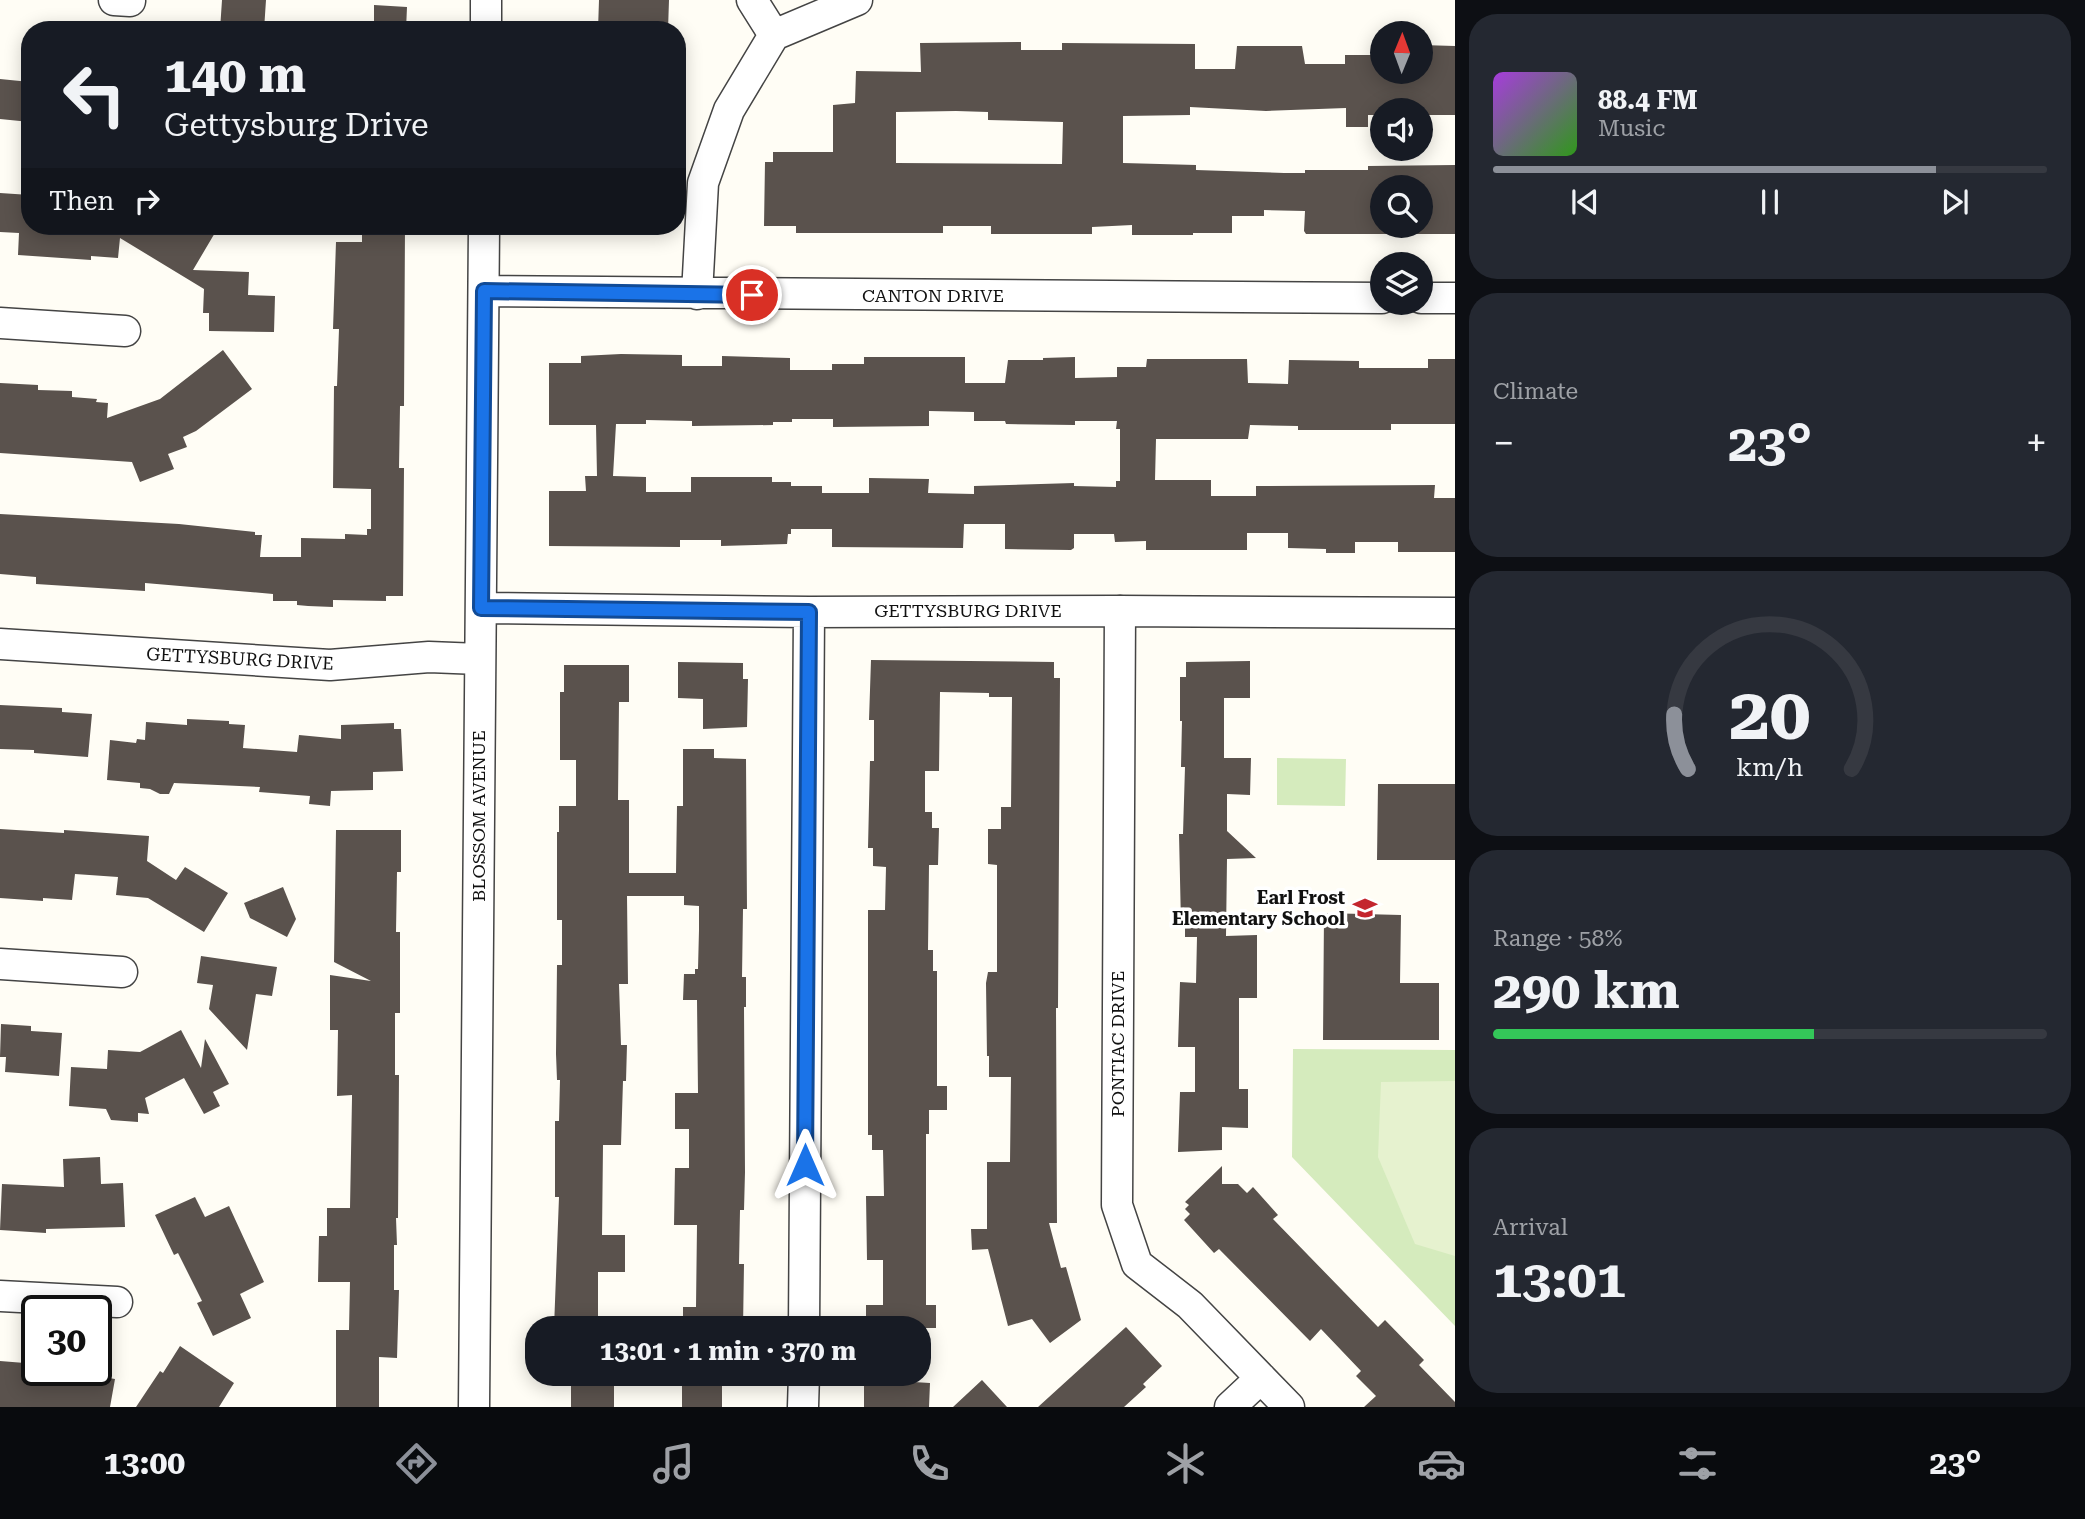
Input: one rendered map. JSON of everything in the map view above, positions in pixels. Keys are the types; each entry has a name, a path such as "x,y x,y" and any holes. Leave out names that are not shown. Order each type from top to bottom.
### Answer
{"street":[{"path":"486,0 486,21"},
{"path":"752,0 774,35"},
{"path":"697,294 703,183 729,110 774,35 857,0"},
{"name":"BLOSSOM AVENUE","path":"474,1407 484,235"},
{"name":"CANTON DRIVE","path":"484,291 1370,298"},
{"path":"1433,298 1455,298"},
{"path":"0,323 125,331"},
{"name":"GETTYSBURG DRIVE","path":"481,608 809,612 1455,613"},
{"name":"PONTIAC DRIVE","path":"1120,611 1117,1205 1137,1264 1190,1305 1289,1407"},
{"path":"804,1316 809,612"},
{"name":"GETTYSBURG DRIVE","path":"0,644 330,665 429,657 479,659"},
{"path":"0,964 122,972"},
{"path":"0,1296 117,1302"},
{"path":"1230,1407 1261,1378"},
{"path":"803,1407 804,1386"}],"green space":[{"path":"1277,758 1346,759 1345,806 1277,805"},
{"path":"1293,1049 1455,1050 1455,1326 1292,1157"},
{"path":"1455,1081 1455,1256 1415,1244 1378,1157 1381,1082"}],"building":[{"path":"222,0 266,0 265,21 221,21"},
{"path":"599,0 669,0 668,21 598,21"},
{"path":"374,5 407,7 406,21 374,21"},
{"path":"1021,42 1021,50 1062,50 1062,43 1195,44 1195,69 1235,69 1237,46 1302,46 1305,64 1345,64 1345,55 1370,55 1370,84 1433,84 1433,45 1455,46 1455,115 1433,115 1433,98 1370,98 1368,127 1346,127 1346,108 1266,111 1190,107 1190,115 1123,116 1123,163 1196,165 1196,170 1284,173 1305,173 1305,170 1368,170 1368,166 1455,165 1455,234 1433,234 1433,175 1370,175 1370,234 1306,234 1305,211 1264,210 1264,216 1232,216 1232,233 1193,235 1132,235 1132,225 1092,227 1092,234 991,234 991,226 943,226 943,233 796,233 796,226 764,226 765,162 773,162 773,152 833,152 833,105 855,103 856,71 921,72 920,43","holes":["896,112 988,112 988,120 1063,122 1062,164 896,163"]},
{"path":"0,79 21,81 21,121 0,119"},
{"path":"0,193 21,194 21,235 214,235 193,270 249,272 248,295 275,296 274,332 209,331 209,313 203,313 204,289 120,238 118,258 91,256 91,260 18,255 19,233 0,232"},
{"path":"362,235 405,235 404,406 400,406 399,468 404,468 403,596 386,596 386,601 333,600 333,607 308,606 297,605 297,601 273,601 273,594 145,583 145,591 36,584 36,577 0,574 0,514 179,524 255,532 255,535 262,535 260,557 301,557 301,538 345,539 345,534 367,535 367,529 371,529 371,489 333,488 334,386 337,386 339,329 333,329 336,242 362,242"},
{"path":"223,350 252,389 196,431 183,437 187,447 168,454 174,469 140,482 132,462 0,453 0,383 38,385 38,390 72,391 72,397 97,399 96,402 108,403 107,418 160,399"},
{"path":"682,355 682,366 722,366 722,356 790,358 790,370 832,370 832,364 864,364 864,357 965,357 965,383 1005,383 1008,360 1043,358 1075,357 1075,378 1117,377 1117,367 1146,367 1147,359 1247,359 1248,383 1288,384 1289,360 1359,361 1359,368 1428,368 1428,359 1455,359 1455,424 1391,424 1391,430 1298,430 1298,426 1250,425 1248,439 1156,439 1155,480 1211,480 1211,496 1256,496 1256,486 1435,485 1434,498 1455,498 1455,552 1398,552 1398,542 1355,542 1355,553 1326,553 1326,549 1288,548 1288,533 1247,533 1247,550 1146,550 1146,541 1115,542 1114,534 1074,534 1074,548 1071,550 1005,549 1005,524 964,524 963,548 832,547 832,529 791,529 787,544 721,546 721,540 680,540 680,547 549,546 549,491 586,491 585,476 597,476 596,425 549,425 549,363 581,363 581,356","holes":["929,411 974,412 974,421 1005,421 1006,424 1075,425 1075,421 1117,421 1116,429 1120,429 1120,481 1116,481 1116,487 1074,486 1074,483 974,486 974,494 928,493 929,479 869,478 869,493 822,493 822,486 791,486 791,482 772,482 772,477 691,477 691,492 646,492 646,477 613,476 616,424 646,424 646,420 692,421 692,426 773,425 773,422 792,422 792,419 833,419 833,427 929,426"]},
{"path":"871,660 1054,662 1054,678 1060,678 1056,1008 1057,1223 1049,1223 1061,1268 1066,1267 1081,1320 1050,1343 1032,1319 1008,1326 988,1249 972,1250 971,1229 987,1229 987,1162 1010,1162 1011,1077 989,1077 986,983 988,972 997,972 997,865 988,864 988,829 1001,829 1001,807 1011,807 1012,697 989,697 989,693 940,692 939,771 925,771 925,812 932,812 932,828 939,828 938,865 929,865 928,950 933,950 933,971 937,971 937,1086 947,1086 947,1110 929,1110 929,1134 926,1134 926,1305 936,1305 936,1328 931,1328 931,1316 866,1316 866,1305 883,1305 883,1260 867,1260 866,1196 884,1196 883,1150 872,1150 872,1135 868,1135 868,910 885,910 886,867 873,866 873,848 868,848 870,761 874,761 874,720 869,720"},
{"path":"1250,661 1250,698 1224,698 1224,758 1251,758 1250,795 1227,794 1227,831 1256,858 1227,859 1226,936 1257,935 1257,998 1239,998 1239,1089 1248,1089 1248,1128 1222,1127 1222,1150 1178,1152 1180,1092 1195,1092 1195,1047 1178,1047 1180,982 1196,983 1197,937 1185,937 1185,924 1181,924 1179,834 1183,834 1185,767 1181,767 1180,677 1186,677 1186,662"},
{"path":"678,662 743,663 743,679 748,679 747,727 703,729 703,699 678,698"},
{"path":"564,665 629,665 629,702 619,702 618,800 629,800 629,873 676,873 677,806 683,806 683,749 714,749 714,758 746,759 747,909 743,909 742,977 746,977 745,1172 744,1210 740,1210 739,1264 744,1264 743,1316 683,1316 683,1307 696,1307 697,1225 674,1225 675,1168 689,1168 689,1129 675,1129 675,1093 698,1093 697,1000 683,1000 684,974 695,974 695,969 698,969 699,906 684,905 684,896 627,896 628,984 619,984 621,1045 627,1045 626,1081 623,1081 621,1145 603,1145 602,1235 625,1235 625,1272 598,1272 598,1316 554,1316 559,1197 555,1197 555,1121 559,1121 560,1080 557,1080 556,1054 557,965 562,965 562,920 557,920 557,832 559,806 576,806 576,760 560,760 560,692 564,692"},
{"path":"0,705 62,708 62,712 92,714 88,757 0,749"},
{"path":"187,719 229,721 229,724 245,725 243,748 297,752 299,735 341,739 341,725 394,723 394,729 401,729 403,771 373,772 373,790 331,791 330,806 309,804 310,796 259,792 260,787 174,783 169,794 160,794 140,788 140,783 107,780 110,740 136,743 137,739 145,740 146,722 187,725"},
{"path":"1378,784 1455,784 1455,860 1377,860"},
{"path":"0,829 149,836 147,861 176,880 185,867 228,893 204,932 148,898 116,895 118,877 75,874 72,900 0,898"},
{"path":"336,830 401,830 396,932 400,932 400,1013 395,1013 395,1075 399,1075 398,1218 397,1245 394,1245 394,1290 399,1290 397,1358 379,1357 379,1407 336,1407 336,1330 349,1330 350,1282 318,1282 319,1236 327,1236 327,1208 350,1208 352,1095 337,1096 338,1030 330,1030 330,975 371,981 334,962"},
{"path":"283,887 296,919 287,937 250,918 244,903"},
{"path":"1324,913 1401,915 1400,983 1439,983 1439,1040 1323,1040"},
{"path":"201,956 277,967 272,996 256,994 247,1050 209,1009 213,985 197,983"},
{"path":"1,1024 31,1026 31,1031 62,1033 59,1076 5,1072 6,1057 0,1057"},
{"path":"181,1030 201,1068 205,1039 229,1084 213,1092 220,1106 204,1114 184,1078 145,1098 149,1114 138,1113 138,1122 111,1120 106,1109 69,1106 71,1067 107,1069 108,1050 140,1052"},
{"path":"100,1157 101,1184 123,1183 125,1227 46,1229 46,1233 0,1230 2,1184 64,1187 63,1159"},
{"path":"1222,1166 1222,1184 1238,1184 1247,1193 1253,1187 1278,1215 1273,1219 1378,1327 1385,1320 1424,1360 1419,1365 1455,1402 1455,1407 1364,1407 1376,1396 1356,1376 1361,1371 1321,1329 1310,1341 1219,1249 1214,1253 1184,1220 1190,1214 1185,1209 1189,1205 1185,1202"},
{"path":"195,1197 205,1217 229,1206 264,1282 240,1294 251,1318 213,1336 197,1303 202,1301 178,1253 174,1255 155,1215"},
{"path":"1126,1327 1162,1366 1143,1384 1146,1387 1124,1407 1038,1407"},
{"path":"180,1346 234,1383 219,1407 136,1407 160,1371 163,1373"},
{"path":"0,1361 21,1363 21,1386 112,1386 112,1378 115,1379 110,1407 0,1407"},
{"path":"982,1380 1007,1407 953,1407"},
{"path":"571,1386 614,1386 614,1407 571,1407"},
{"path":"682,1386 722,1386 722,1407 682,1407"},
{"path":"864,1386 930,1386 929,1407 864,1407"}],"place":[{"name":"Earl Frost Elementary School","path":"1365,908"}],"route":[{"path":"752,295 484,291 481,608 809,612 805,1165"}]}
